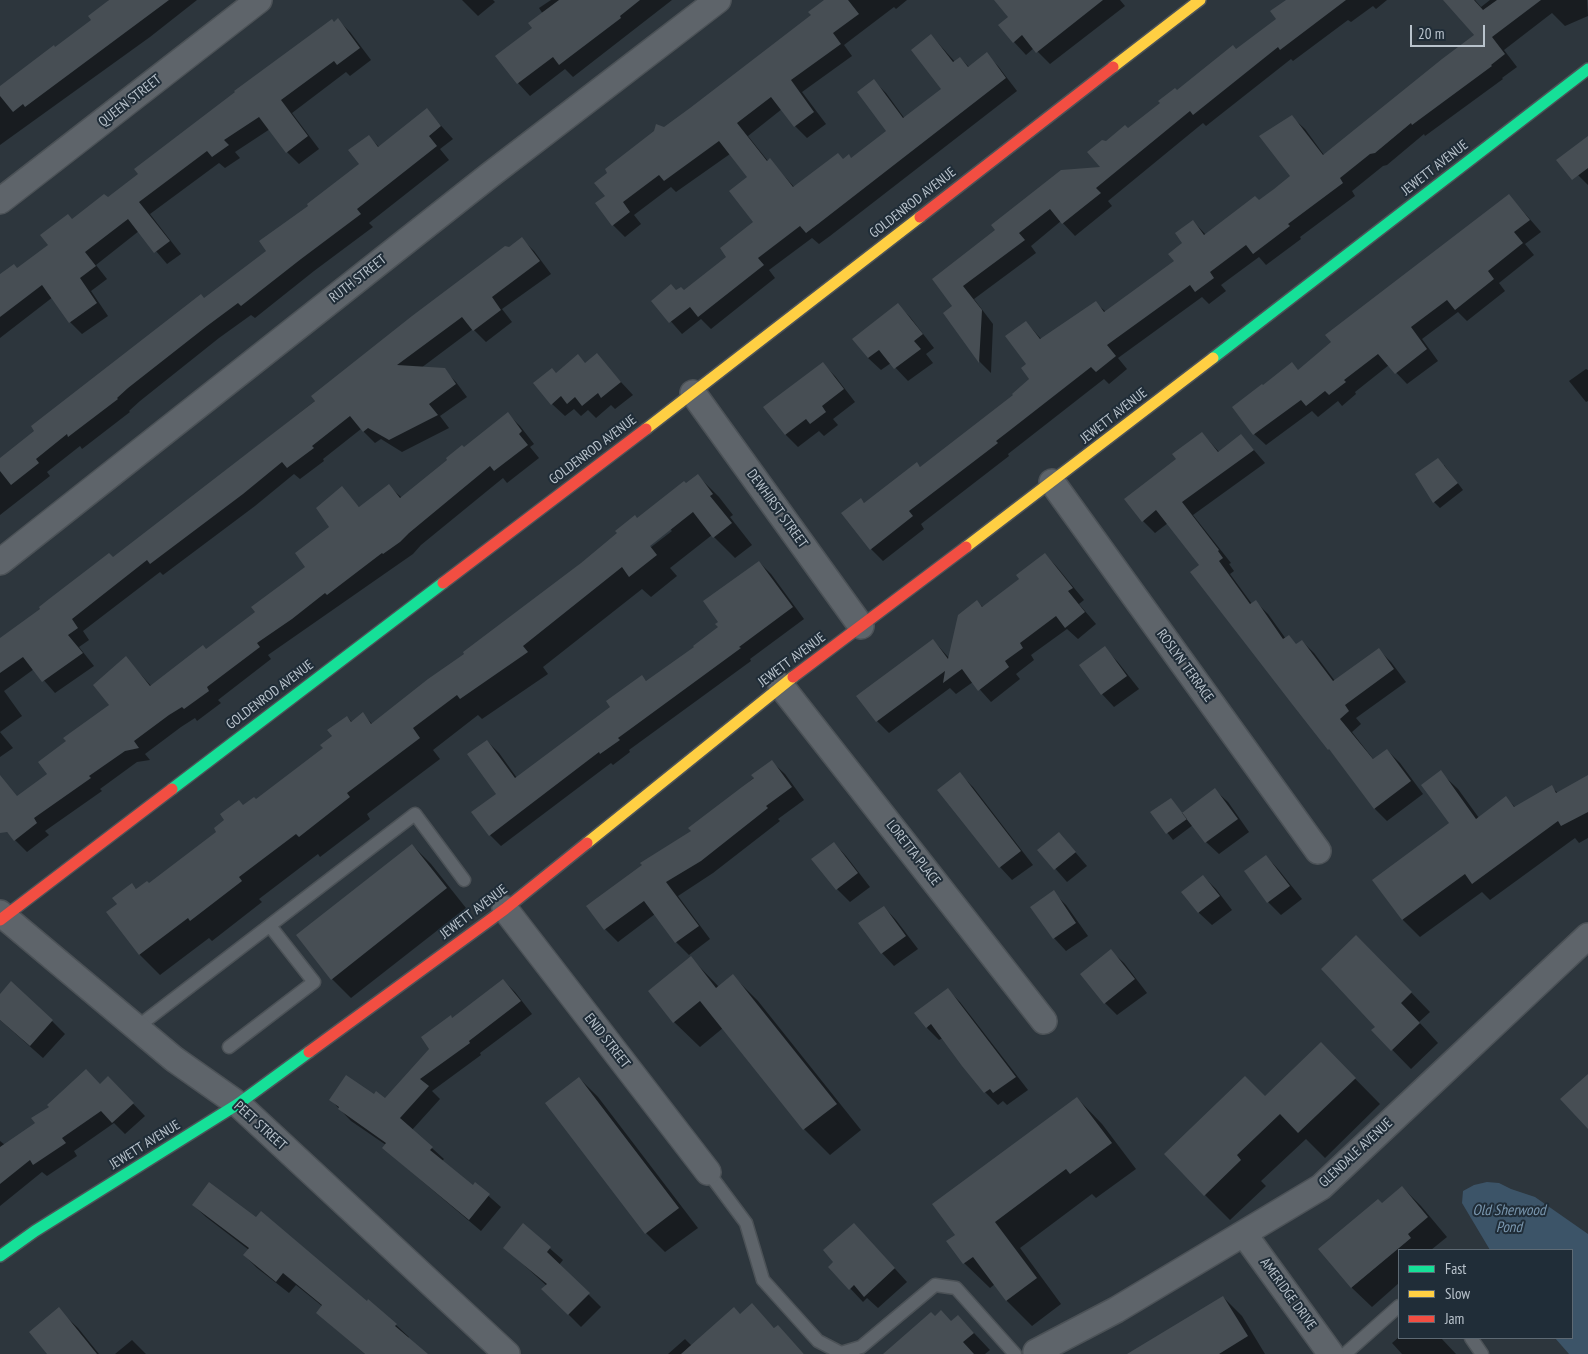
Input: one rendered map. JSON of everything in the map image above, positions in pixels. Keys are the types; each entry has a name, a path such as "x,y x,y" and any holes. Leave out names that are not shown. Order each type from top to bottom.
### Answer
{"main road":[{"name":"GOLDENROD AVENUE","path":"1,917 693,393 1200,0"},
{"name":"JEWETT AVENUE","path":"0,1256 35,1231 238,1104 505,909 782,686 1052,482 1588,69"}],"street":[{"name":"QUEEN STREET","path":"0,201 259,0"},
{"name":"RUTH STREET","path":"0,562 497,169 718,0"},
{"name":"DEWHIRST STREET","path":"693,393 861,626"},
{"name":"ROSLYN TERRACE","path":"1052,482 1318,851"},
{"name":"LORETTA PLACE","path":"782,686 1044,1021"},
{"name":"ENID STREET","path":"505,909 708,1172"},
{"name":"PEET STREET","path":"1,917 174,1059 238,1104 507,1354"},
{"name":"GLENDALE AVENUE","path":"1028,1353 1116,1310 1321,1187 1588,936"},
{"name":"AMERIDGE DRIVE","path":"1244,1234 1331,1354"}],"lane":[{"path":"136,1028 414,814 464,880"},
{"path":"229,1047 314,982 270,926"},
{"path":"708,1172 746,1223 763,1280 818,1341 841,1353 861,1347 935,1285 956,1288 1028,1353"},
{"path":"1346,1354 1398,1307"},
{"path":"1471,1339 1482,1354"}],"water":[{"name":"Old Sherwood Pond","path":"1487,1182 1499,1183 1535,1197 1588,1234 1588,1354 1569,1354 1556,1339 1573,1339 1573,1249 1489,1249 1462,1203 1463,1191 1474,1185"}],"building":[{"path":"109,0 169,0 25,107 23,104 13,112 0,96 0,86 91,20 88,16"},
{"path":"559,0 640,0 620,16 621,18 559,65 553,57 517,84 495,56 532,28 528,23"},
{"path":"824,0 848,0 859,14 833,33 841,44 791,80 814,112 794,127 771,97 737,123 767,161 770,158 793,187 838,153 843,159 849,154 851,158 886,131 857,92 874,79 903,118 941,89 911,50 931,34 953,62 960,57 968,67 987,52 1006,78 806,233 800,226 758,258 764,265 698,317 690,307 669,323 651,301 671,284 676,290 681,287 684,290 726,257 720,248 753,222 729,191 747,177 719,141 664,181 659,175 623,202 630,212 612,226 595,203 605,196 594,183 607,173 605,169 654,131 656,124 664,127 690,108 811,15 808,12"},
{"path":"994,0 1103,0 1036,53 1022,35 1013,43 998,25 1008,17"},
{"path":"1286,0 1346,0 1280,50 1278,47 1193,115 1190,111 1096,188 1101,193 1062,224 1050,209 1019,233 1025,240 963,286 982,310 979,363 943,313 952,306 932,279 995,230 991,225 1061,170 1100,167 1087,152 1102,140 1106,141 1125,125 1128,128 1160,103 1158,101 1175,88 1177,90 1233,45 1236,49 1276,19 1270,11"},
{"path":"1443,0 1474,0 1483,10 1497,0 1541,0 1492,37 1505,54 1492,66 1412,125 1411,123 1375,153 1370,154 1340,178 1343,183 1288,224 1290,226 1253,254 1246,245 1210,272 1214,278 1195,292 1190,285 1107,345 1116,356 1096,372 1091,367 996,441 998,443 909,511 913,516 870,550 841,513 861,498 864,503 917,462 920,467 1013,395 1029,379 1021,368 1026,364 1005,336 1026,321 1040,339 1096,301 1104,312 1174,261 1168,254 1182,243 1175,233 1193,220 1204,235 1255,196 1259,200 1274,189 1290,176 1259,136 1292,115 1323,155 1474,35"},
{"path":"338,18 360,48 337,65 334,61 281,100 308,136 286,153 259,117 224,140 229,145 212,157 207,151 139,202 170,241 154,253 128,219 85,252 96,266 80,278 97,303 69,323 42,285 0,317 0,274 14,264 17,268 48,245 40,235 68,214 72,219 104,194 108,197 138,174 134,169 234,91 332,19 334,22"},
{"path":"427,108 441,126 429,136 437,146 357,209 361,214 241,306 238,303 207,326 128,388 118,399 68,437 67,434 36,459 39,463 11,485 0,471 0,458 34,431 31,426 201,294 204,298 266,251 259,241 308,206 307,204 359,164 348,150 369,135 378,147"},
{"path":"1588,136 1588,168 1572,180 1556,160"},
{"path":"1509,194 1530,220 1514,232 1523,243 1488,271 1494,279 1455,310 1447,300 1411,327 1427,349 1395,374 1378,354 1344,380 1346,382 1329,395 1325,391 1306,406 1301,400 1253,435 1232,407 1292,362 1298,370 1331,342 1325,335"},
{"path":"522,237 540,261 492,297 501,310 473,331 462,317 397,365 445,368 456,384 429,404 438,415 389,440 368,428 363,432 350,416 312,446 314,448 287,468 282,462 150,564 147,560 72,619 78,628 68,635 83,653 42,682 23,657 0,673 0,638 40,609 39,607 109,553 113,557 315,401 311,396 412,316 505,246 509,247"},
{"path":"898,303 923,334 914,341 921,349 894,369 879,350 868,358 852,339"},
{"path":"597,353 621,382 601,398 598,393 582,406 575,397 567,404 561,396 551,405 533,383 552,368 556,373 578,354 585,363"},
{"path":"823,362 844,389 822,406 826,412 810,424 806,419 785,435 763,407"},
{"path":"508,412 522,431 519,434 528,445 494,471 490,466 400,542 382,553 327,595 325,593 257,643 260,647 207,687 209,691 184,709 182,707 169,715 134,741 139,748 125,751 89,776 91,778 34,818 37,823 14,841 7,832 0,833 0,775 17,796 47,774 38,762 66,741 63,738 109,705 93,685 126,656 150,686 203,645 206,649 255,612 251,607 305,567 295,553 329,527 316,508 342,486 359,507 389,484 400,498 447,460 446,458 462,445 464,447"},
{"path":"1202,432 1218,452 1241,434 1254,450 1182,502 1219,550 1223,558 1219,561 1250,604 1256,600 1283,639 1289,635 1296,644 1302,640 1333,681 1379,648 1394,669 1345,705 1349,711 1340,719 1373,759 1387,749 1411,781 1374,809 1190,572 1199,565 1156,510 1142,522 1124,499 1176,459 1172,454"},
{"path":"1438,458 1458,483 1433,503 1415,474"},
{"path":"698,474 713,494 710,496 732,523 713,538 693,512 650,546 657,555 629,577 622,567 523,646 528,652 460,699 457,695 413,728 420,738 347,793 350,797 299,837 296,834 239,877 242,881 190,921 188,918 139,955 106,912 117,904 112,898 132,883 136,889 147,881 149,883 216,832 214,828 224,820 220,814 239,800 243,805 254,797 256,799 323,748 320,745 332,736 327,730 347,716 351,722 363,712 371,724 581,563 635,515 637,518 684,481 686,483"},
{"path":"1045,553 1073,588 1068,591 1085,612 1065,628 1056,616 1020,643 1023,648 1005,661 1009,667 978,691 962,669 943,683 945,671 876,722 856,696 933,639 948,659 958,615 977,600 982,607 1019,579 1016,575"},
{"path":"759,561 793,607 739,647 741,648 618,738 620,740 600,754 599,752 489,836 471,812 496,794 467,754 487,740 515,778 610,707 606,701 642,675 646,681 694,647 718,627 715,624 718,622 703,601"},
{"path":"1105,646 1127,676 1101,695 1079,665"},
{"path":"772,760 792,787 766,806 768,808 701,861 666,882 699,926 675,943 644,901 604,930 586,906 642,865 640,863 691,831 688,828 754,778 751,775"},
{"path":"1441,770 1476,819 1506,796 1514,807 1552,785 1556,793 1588,775 1588,812 1561,826 1558,821 1472,884 1465,874 1402,920 1372,880 1449,823 1421,785"},
{"path":"960,772 1021,851 999,868 937,790"},
{"path":"1215,788 1238,819 1205,843 1182,813"},
{"path":"1171,798 1187,819 1166,834 1150,812"},
{"path":"1059,832 1076,852 1054,870 1037,850"},
{"path":"834,842 858,873 836,890 811,859"},
{"path":"412,844 447,888 331,980 296,935"},
{"path":"1266,855 1290,886 1267,903 1244,871"},
{"path":"1203,875 1220,896 1198,913 1181,892"},
{"path":"1054,890 1076,923 1053,939 1030,907"},
{"path":"884,906 906,936 881,954 858,923"},
{"path":"1356,935 1412,992 1401,1003 1420,1023 1391,1051 1371,1030 1375,1027 1321,969"},
{"path":"1111,949 1135,979 1104,1004 1080,974"},
{"path":"691,956 716,988 733,974 837,1104 803,1130 700,1001 673,1023 648,991"},
{"path":"503,979 521,1001 469,1041 470,1043 420,1079 429,1086 400,1118 433,1147 430,1150 473,1185 475,1182 490,1194 469,1220 382,1148 386,1143 338,1109 339,1107 329,1100 346,1075 374,1094 376,1091 385,1098 429,1049 421,1037 451,1015 452,1018"},
{"path":"11,981 53,1020 30,1046 0,1020 0,994"},
{"path":"948,988 1016,1077 993,1093 990,1089 984,1093 931,1024 926,1028 914,1013"},
{"path":"1321,1042 1356,1078 1298,1133 1280,1114 1237,1155 1241,1160 1204,1196 1164,1154 1245,1076 1265,1096"},
{"path":"86,1069 100,1084 108,1076 134,1103 112,1123 101,1111 62,1138 66,1143 33,1165 30,1160 0,1184 0,1147 35,1123 31,1118 49,1107 47,1105"},
{"path":"1588,1074 1588,1129 1560,1099"},
{"path":"579,1077 679,1208 645,1234 545,1103"},
{"path":"1077,1097 1112,1143 1070,1174 1066,1169 995,1222 1037,1278 1006,1301 973,1257 963,1264 946,1241 955,1235 932,1204"},
{"path":"209,1182 256,1217 261,1211 367,1301 368,1299 397,1324 395,1326 428,1354 365,1354 316,1313 322,1305 283,1273 276,1282 243,1255 249,1248 192,1205"},
{"path":"1402,1186 1428,1217 1408,1234 1411,1238 1351,1288 1318,1249 1378,1199 1382,1203"},
{"path":"523,1223 551,1247 547,1252 590,1293 568,1315 541,1289 547,1284 503,1248"},
{"path":"854,1223 895,1268 864,1297 854,1285 849,1290 828,1267 833,1262 823,1250"},
{"path":"1223,1296 1248,1336 1219,1354 1127,1354"},
{"path":"752,1303 774,1328 778,1325 804,1354 681,1354 734,1307 740,1314"},
{"path":"59,1307 97,1354 47,1354 29,1332"},
{"path":"941,1310 951,1321 958,1315 974,1333 963,1342 974,1354 883,1354 931,1312 935,1316"}],"traffic: fast":[{"path":"1213,358 1588,69"},
{"path":"172,789 443,583"},
{"path":"0,1256 35,1231 238,1104 309,1052"}],"traffic: slow":[{"path":"1113,67 1200,0"},
{"path":"646,429 920,217"},
{"path":"966,547 1213,358"},
{"path":"587,843 793,677"}],"traffic: jam":[{"path":"920,217 1113,67"},
{"path":"443,583 646,429"},
{"path":"793,677 966,547"},
{"path":"0,920 172,789"},
{"path":"309,1052 505,909 587,843"}]}
